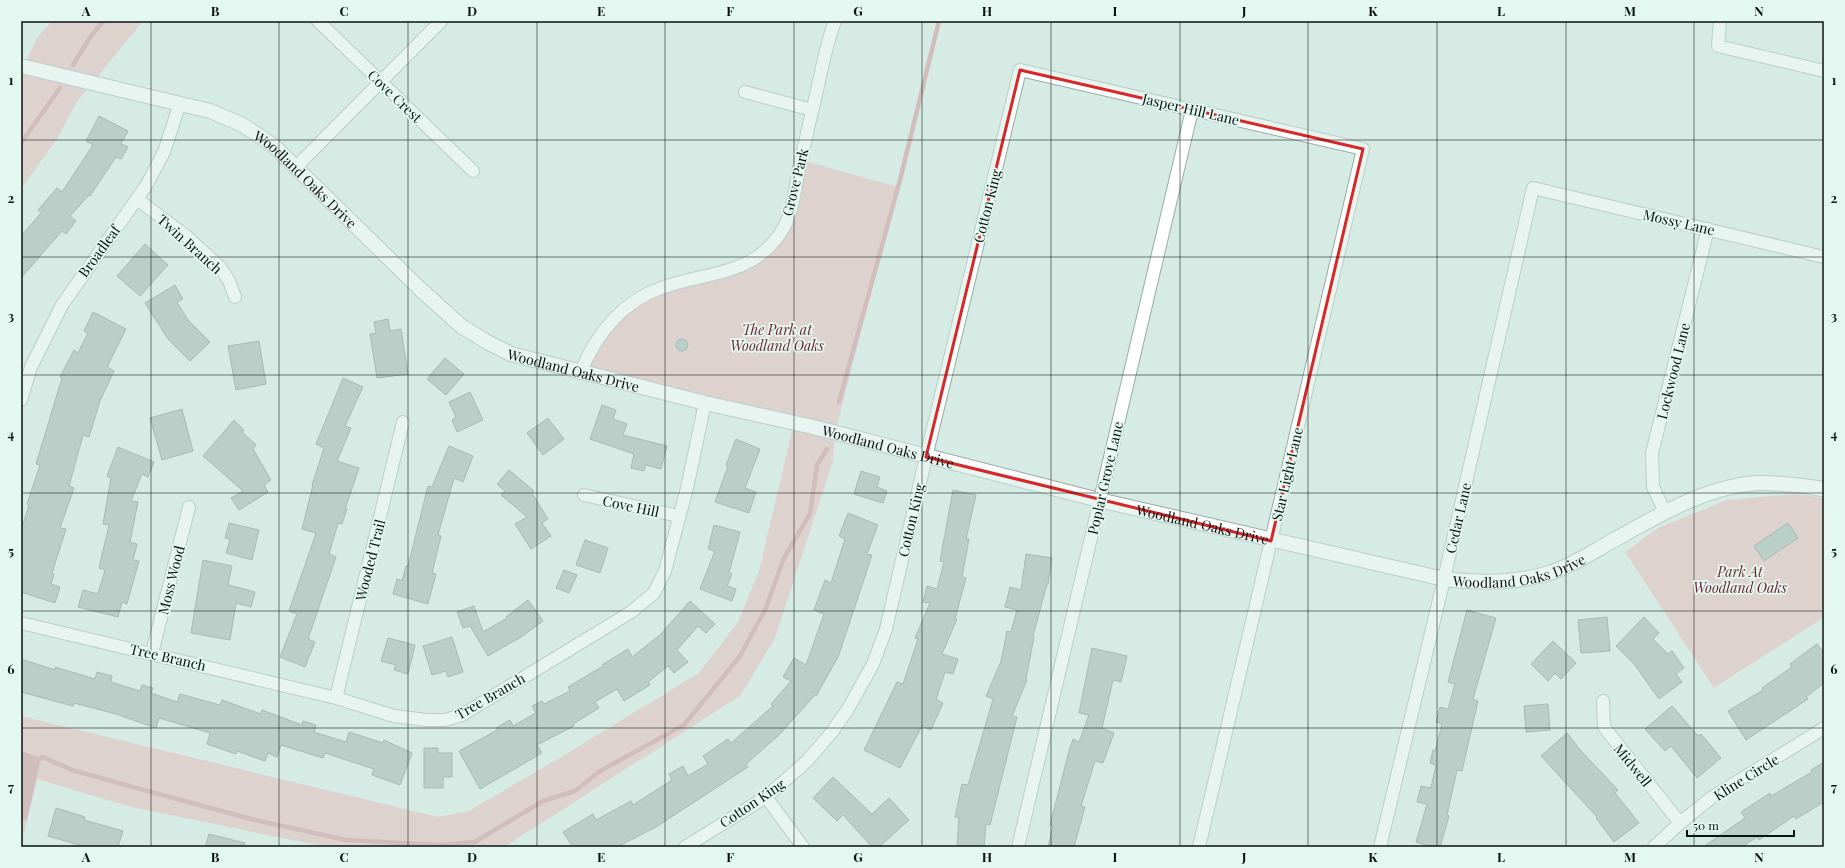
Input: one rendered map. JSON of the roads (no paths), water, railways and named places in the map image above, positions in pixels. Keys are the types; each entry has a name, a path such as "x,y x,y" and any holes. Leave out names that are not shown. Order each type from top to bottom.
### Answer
{"street":[{"name":"Cove Crest","path":"318,21 473,171"},
{"path":"296,167 441,21"},
{"name":"Grove Park","path":"580,373 588,354 605,328 627,305 647,293 662,287 720,274 746,265 766,249 781,232 789,215 830,34 835,21"},
{"path":"1720,21 1718,46 1824,71"},
{"name":"Woodland Oaks Drive","path":"21,66 180,103 210,111 243,125 274,146 418,287 461,326 487,342 511,354 580,373 813,427 926,457 1271,541 1444,579 1470,582 1500,581 1550,573 1587,555 1665,512 1699,496 1733,487 1757,484 1790,484 1824,489"},
{"name":"Jasper Hill Lane","path":"1020,70 1363,149"},
{"name":"Cotton King","path":"685,847 766,796 807,761 832,732 848,709 873,664 886,629 1020,70"},
{"path":"745,92 812,110"},
{"name":"Broadleaf","path":"21,400 31,367 62,305 146,186 164,152 180,103"},
{"name":"Poplar Grove Lane","path":"1018,847 1192,110"},
{"name":"Star Light Lane","path":"1199,847 1363,149"},
{"name":"Mossy Lane","path":"1533,188 1824,257"},
{"name":"Cedar Lane","path":"1380,847 1444,579 1533,188"},
{"name":"Twin Branch","path":"137,199 186,236 220,267 229,281 235,297"},
{"name":"Lockwood Lane","path":"1665,512 1653,487 1652,453 1708,229"},
{"name":"Tree Branch","path":"21,622 336,698 394,716 427,720 444,720 462,715 631,612 654,593 665,571 678,516 687,488 705,403"},
{"name":"Wooded Trail","path":"336,698 403,422"},
{"name":"Cove Hill","path":"584,495 678,516"},
{"name":"Moss Wood","path":"152,654 189,507"},
{"name":"Midwell","path":"1603,701 1604,727 1680,823"},
{"name":"Kline Circle","path":"1654,847 1680,823 1711,798 1824,728"},
{"path":"766,796 803,847"}],"waterway":[{"path":"73,65 89,39 103,21"},
{"path":"839,402 900,180 939,21"},
{"path":"21,143 60,88"},
{"path":"37,760 43,757 72,770 129,786 255,820 346,840 440,845 475,842 543,801 575,791 600,771 684,725 740,656 765,610 784,558 810,514 817,465 827,449"}],"park label":[{"name":"The Park at Woodland Oaks","path":"777,338"},
{"name":"Park At Woodland Oaks","path":"1740,580"}]}
